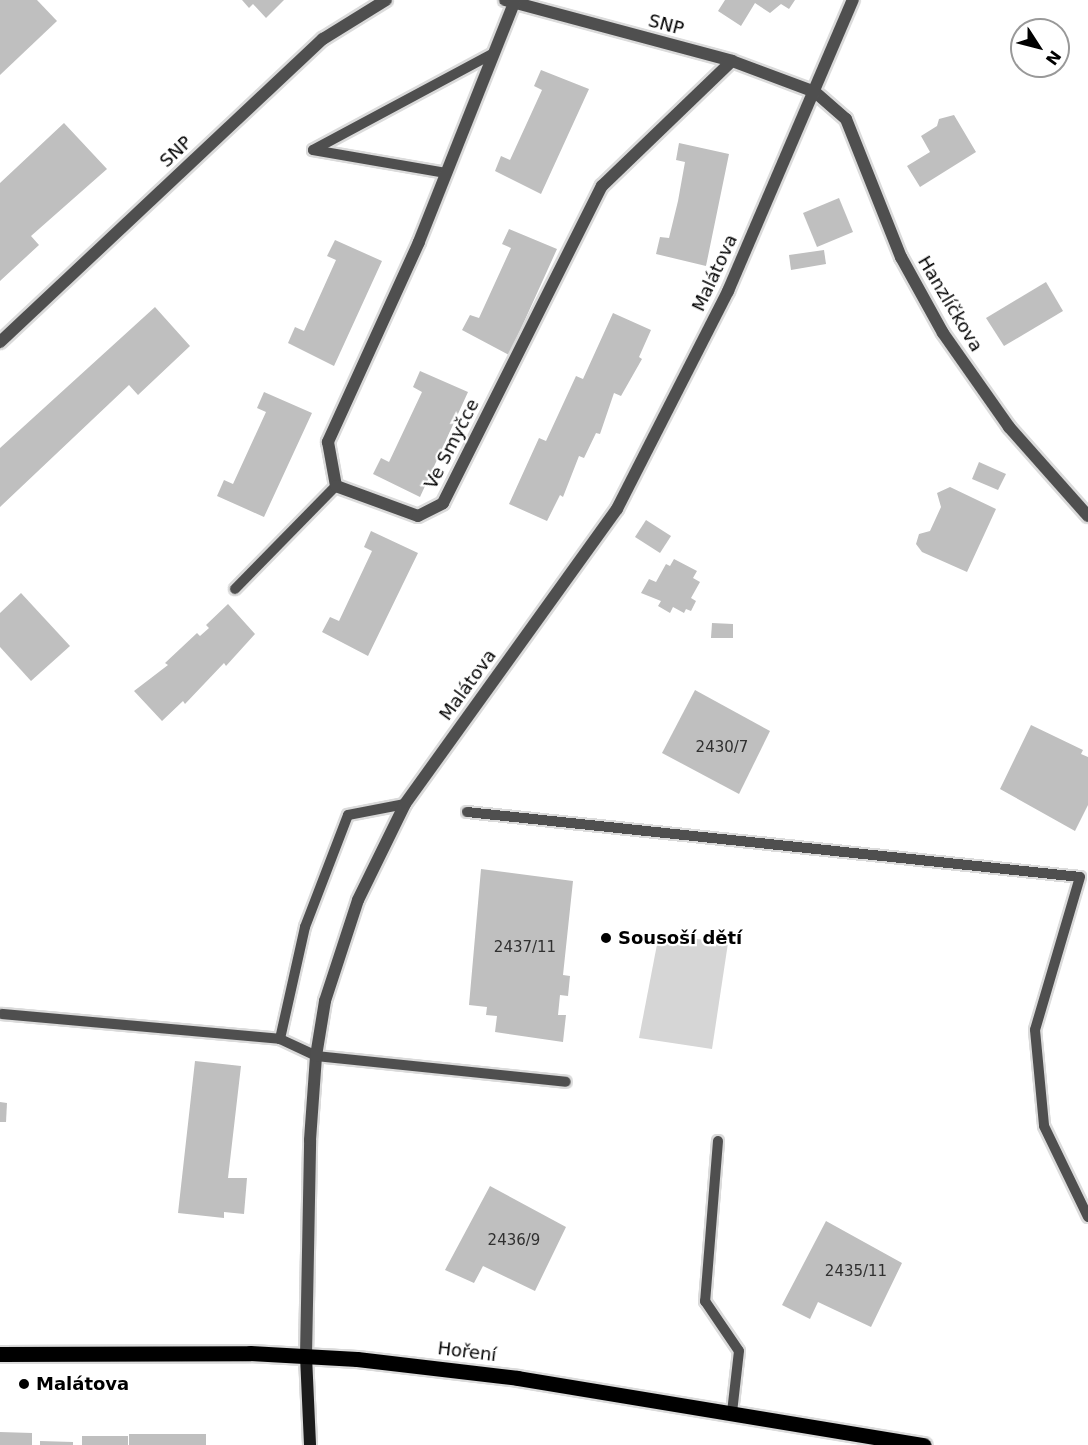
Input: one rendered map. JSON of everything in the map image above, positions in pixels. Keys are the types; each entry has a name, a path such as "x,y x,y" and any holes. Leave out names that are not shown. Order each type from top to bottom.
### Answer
{"main road":[{"name":"Hoření","path":"0,1353 306,1356 518,1378 924,1445"}],"street":[{"name":"SNP","path":"0,342 323,39 386,0"},
{"name":"Malátova","path":"310,1445 306,1356 310,1140 316,1056 340,950 357,900 405,804 617,509 728,291 853,0"},
{"name":"SNP","path":"509,1 732,61 815,92"},
{"path":"336,486 328,442 446,173 494,53 509,1"},
{"name":"Ve Smyčce","path":"336,486 418,516 443,503 602,186 732,61"},
{"name":"Hanzlíčkova","path":"815,92 846,119 901,257 943,333 1009,427 1088,516"}],"lane":[{"path":"446,173 313,150 494,53"},
{"path":"235,589 336,486"},
{"path":"280,1039 305,927 348,815 405,804"},
{"path":"467,812 1084,878 1035,1030 1044,1126 1088,1217"},
{"path":"2,1014 280,1039 316,1056 566,1082"},
{"path":"718,1141 705,1301 739,1351 732,1412"}],"shaded area":[{"path":"659,934 728,943 712,1049 639,1038"}],"building":[{"path":"0,0 37,0 57,21 0,75"},
{"path":"242,0 284,0 266,18 253,4 249,8"},
{"path":"725,0 795,0 789,9 781,4 770,13 755,3 741,26 718,11"},
{"path":"541,70 589,89 541,194 495,171 501,156 510,160 542,90 534,86"},
{"path":"954,115 976,152 920,187 907,166 930,152 921,136 937,126 939,119"},
{"path":"64,123 107,169 31,236 39,245 0,281 0,183"},
{"path":"679,143 729,154 706,266 656,254 660,237 669,238 678,201 685,162 676,160"},
{"path":"839,198 853,232 817,247 803,213"},
{"path":"509,229 557,249 509,355 462,330 470,315 479,318 511,248 502,244"},
{"path":"335,240 382,261 334,366 288,343 295,327 304,331 336,260 327,256"},
{"path":"824,250 826,264 791,270 789,255"},
{"path":"1046,282 1063,311 1004,346 986,318"},
{"path":"155,307 190,346 138,395 129,385 0,507 0,448"},
{"path":"613,313 651,330 639,357 642,359 621,396 614,393 600,434 596,433 584,458 579,456 563,497 560,495 547,521 509,504 539,438 546,441 576,376 583,379"},
{"path":"420,371 468,392 420,497 373,474 381,458 389,462 422,392 413,387"},
{"path":"264,392 312,413 264,517 217,496 224,480 233,484 266,412 257,408"},
{"path":"979,462 1006,474 998,490 972,479"},
{"path":"950,487 996,509 967,572 922,552 916,544 919,534 930,531 941,507 937,493"},
{"path":"646,520 671,536 660,553 635,537"},
{"path":"371,531 418,553 368,656 322,632 330,617 339,621 372,551 364,547"},
{"path":"674,559 697,571 693,578 700,582 691,598 696,601 691,611 686,609 684,613 673,607 670,613 658,606 661,601 641,593 649,579 656,582 666,564 670,566"},
{"path":"21,593 70,646 31,681 0,647 0,613"},
{"path":"228,604 255,634 226,666 224,663 185,704 183,701 162,721 134,691 168,665 165,663 197,633 200,636 209,628 206,625"},
{"path":"712,623 733,624 733,638 711,638"},
{"path":"695,690 770,731 739,794 662,753"},
{"path":"1031,725 1083,750 1081,754 1088,757 1088,805 1075,831 1000,789"},
{"path":"481,869 573,881 563,975 570,976 568,996 560,995 558,1015 566,1015 563,1042 495,1032 497,1016 486,1015 487,1007 469,1005"},
{"path":"195,1061 241,1066 228,1178 247,1178 244,1214 224,1212 224,1218 178,1213"},
{"path":"0,1102 7,1103 6,1122 0,1122"},
{"path":"490,1186 566,1227 535,1291 483,1266 474,1283 445,1270"},
{"path":"826,1221 902,1263 871,1327 818,1302 810,1319 782,1305"},
{"path":"0,1432 32,1433 32,1445 0,1445"},
{"path":"129,1434 206,1434 206,1445 129,1445"},
{"path":"82,1436 128,1436 128,1445 82,1445"},
{"path":"40,1441 73,1442 73,1445 40,1445"}],"place":[{"name":"Sousoší dětí","path":"606,938"},
{"name":"Malátova","path":"24,1384"}]}
